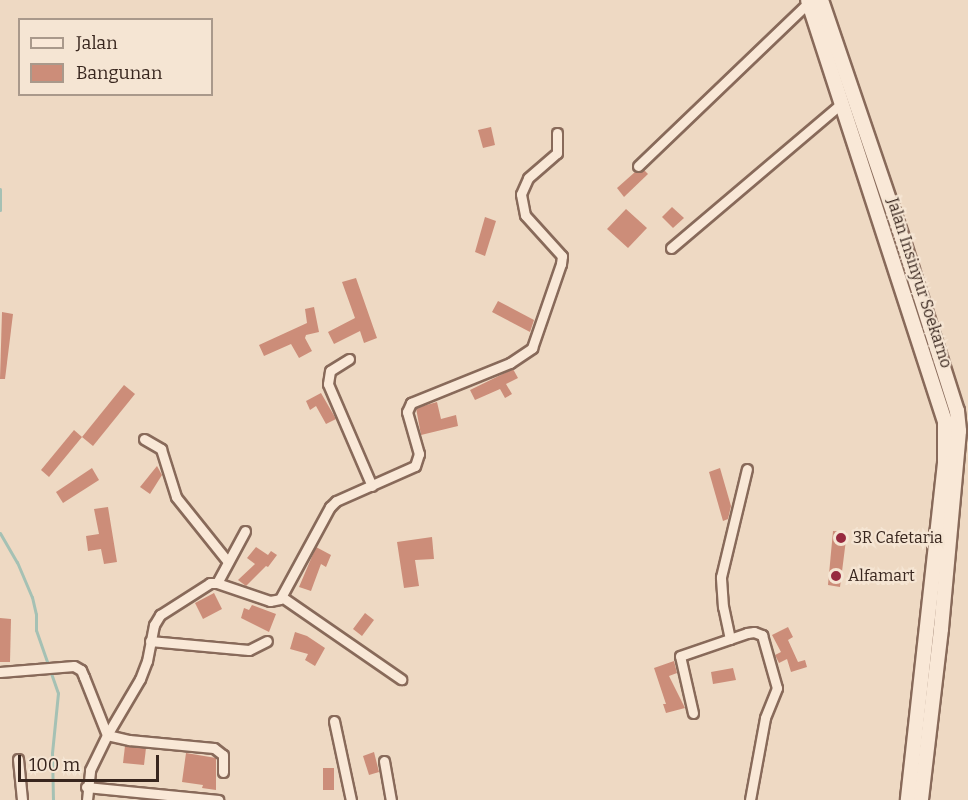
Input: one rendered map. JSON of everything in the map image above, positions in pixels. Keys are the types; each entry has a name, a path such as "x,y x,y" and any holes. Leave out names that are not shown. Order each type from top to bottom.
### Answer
{"main road":[{"name":"Jalan Insinyur Soekarno","path":"812,1 842,103 941,402 947,437 908,800"},
{"name":"Jalan Insinyur Soekarno","path":"812,1 912,269 957,411 959,431 941,629 921,800"},
{"path":"897,271 912,269"}],"street":[{"path":"638,166 812,1"},
{"path":"671,248 842,103"},
{"path":"87,800 86,788 90,770 146,666 150,641 160,615 205,585 217,582 270,601 282,597 330,507 336,501 411,469 418,462 419,454 407,412 414,400 510,363 527,352 535,343 562,256 525,215 520,194 528,178 557,153 556,134"},
{"path":"349,359 330,371 328,384 372,486"},
{"path":"144,439 162,449 176,497 228,562"},
{"path":"730,639 723,607 721,577 747,469"},
{"path":"217,582 245,531"},
{"path":"282,597 401,679"},
{"path":"693,712 680,656 754,632 762,635 777,688 765,718 751,784 750,800"},
{"path":"150,641 249,650 267,641"},
{"path":"0,672 74,666 81,670 107,735"},
{"path":"334,721 351,800"},
{"path":"107,735 129,740 214,748 223,754 223,772"},
{"path":"18,759 22,800"},
{"path":"384,761 391,800"},
{"path":"86,788 218,800"}],"building":[{"path":"491,127 495,145 483,148 478,130"},
{"path":"644,170 648,174 624,197 617,188 635,172"},
{"path":"672,207 684,218 673,228 662,217"},
{"path":"626,209 647,228 628,248 607,229"},
{"path":"485,217 496,221 485,256 475,252"},
{"path":"356,278 377,338 364,343 360,331 334,344 328,332 355,318 342,282"},
{"path":"498,301 534,320 530,332 492,312"},
{"path":"314,307 319,332 306,335 305,338 312,351 299,358 291,344 264,356 259,345 307,323 305,309"},
{"path":"2,312 13,314 5,379 0,379"},
{"path":"513,369 518,378 506,384 512,394 505,398 500,389 475,400 470,390"},
{"path":"124,385 135,394 93,446 82,437"},
{"path":"321,393 336,419 326,424 316,406 310,410 306,401"},
{"path":"437,402 441,419 456,415 458,426 421,435 416,408"},
{"path":"74,430 82,437 49,477 41,470"},
{"path":"157,466 162,475 150,494 140,487"},
{"path":"92,468 99,480 63,503 56,492"},
{"path":"720,468 731,506 728,519 723,521 709,472"},
{"path":"108,507 117,562 104,564 101,549 88,551 86,536 99,534 94,509"},
{"path":"833,531 847,532 840,587 828,585"},
{"path":"432,537 434,559 415,560 419,586 404,588 397,542"},
{"path":"256,547 268,555 271,551 277,555 268,567 266,566 246,586 238,580 255,564 247,558"},
{"path":"316,547 331,555 326,567 321,564 311,591 299,587"},
{"path":"214,593 222,609 203,619 195,603"},
{"path":"252,605 276,614 269,632 241,618 244,608 249,610"},
{"path":"365,613 374,620 362,636 353,629"},
{"path":"0,618 11,619 10,662 0,662"},
{"path":"788,627 793,637 788,640 798,662 805,660 807,667 791,672 787,659 779,663 775,655 781,652 772,635"},
{"path":"295,632 307,636 325,648 315,666 305,660 308,654 290,649"},
{"path":"674,661 677,673 669,676 685,708 666,713 663,704 666,704 654,668"},
{"path":"733,668 736,680 713,684 711,672"},
{"path":"125,746 146,748 144,765 123,763"},
{"path":"374,752 379,772 369,775 363,756"},
{"path":"186,753 216,758 216,790 202,788 203,785 182,782"},
{"path":"323,768 334,768 334,790 323,790"}],"waterway":[{"path":"0,189 0,210"},
{"path":"0,533 17,562 32,597 36,614 36,630 58,693 52,753 53,800"}],"place":[{"name":"3R Cafetaria","path":"841,538"},
{"name":"Alfamart","path":"836,576"}]}
